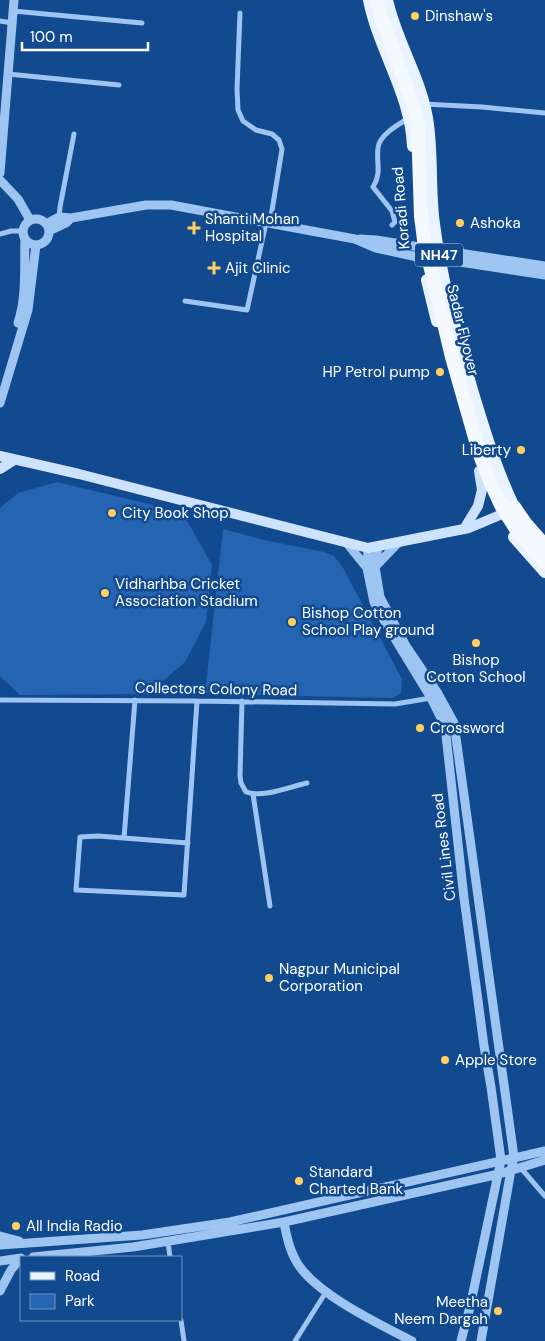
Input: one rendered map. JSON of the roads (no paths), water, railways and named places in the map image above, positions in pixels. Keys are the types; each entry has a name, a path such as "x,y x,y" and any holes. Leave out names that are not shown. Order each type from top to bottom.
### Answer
{"highway":[{"name":"Sadar Flyover","path":"377,0 415,111 418,125 421,216 424,240 452,357 480,455 502,507 516,529 545,564"},
{"name":"Sadar Flyover","path":"382,0 394,40 411,79 424,122 426,211 436,266 462,376 493,472 506,501 521,526 545,554"},
{"name":"NH47","path":"514,507 545,546"}],"main road":[{"name":"Koradi Road","path":"369,0 374,22 405,101 409,118 412,138 416,218 421,252 444,350 479,471 489,494 511,533 545,572"},
{"name":"NH47","path":"387,0 391,17 416,80 427,117 430,139 431,193 434,224 461,351 476,404 505,488 514,507"},
{"path":"1,457 79,474 346,542 373,547 469,528 514,507"},
{"path":"0,469 14,460"},
{"path":"464,529 478,506 482,490 479,471"}],"street":[{"path":"0,173 14,0"},
{"path":"13,12 142,23"},
{"path":"185,301 248,310 268,223 282,149 279,140 272,134 256,130 243,122 238,110 240,13"},
{"path":"0,21 12,23"},
{"path":"8,74 119,85"},
{"path":"424,104 545,113"},
{"path":"392,225 394,222 392,211 373,187 378,179 378,145 391,128 409,118"},
{"path":"24,234 26,241 30,244 43,243 47,239 48,227 59,217 74,134"},
{"path":"0,180 18,199 30,220"},
{"path":"59,217 70,218 146,205 171,205 355,239 376,248 545,266"},
{"path":"48,227 66,223 70,218"},
{"path":"0,383 20,316 24,290 24,227 30,220 40,219 48,227"},
{"path":"0,234 11,231 24,234"},
{"path":"1,397 28,310 36,245"},
{"path":"439,254 545,275"},
{"path":"346,542 371,568"},
{"path":"371,568 399,542"},
{"path":"373,547 371,568 380,596 406,646 437,692 454,723 514,1157 515,1169 481,1341"},
{"name":"Civil Lines Road","path":"371,568 374,602 431,698 445,726 464,898 501,1160 463,1339 461,1341"},
{"name":"Collectors Colony Road","path":"0,700 394,704 431,698"},
{"path":"124,838 135,700"},
{"path":"188,843 98,836 80,837 76,890 184,895 188,843 197,701"},
{"path":"242,701 240,776 241,783 246,792 263,794 306,783"},
{"path":"253,794 270,906"},
{"path":"0,1245 142,1235 230,1222 545,1151"},
{"path":"43,1256 133,1247 284,1222 499,1174 545,1160"},
{"path":"515,1169 545,1196"},
{"path":"284,1222 295,1260 316,1284 349,1307 412,1341"},
{"path":"0,1236 30,1244"},
{"path":"168,1242 170,1256"},
{"path":"0,1262 20,1258"},
{"path":"0,1291 11,1270 20,1259"},
{"path":"295,1341 327,1291"},
{"path":"181,1321 184,1341"}],"place":[{"name":"Dinshaw's","path":"415,16"},
{"name":"Ashoka","path":"460,223"},
{"name":"Shanti Mohan Hospital","path":"194,228"},
{"name":"Ajit Clinic","path":"214,268"},
{"name":"HP Petrol pump","path":"440,372"},
{"name":"Liberty","path":"521,450"},
{"name":"City Book Shop","path":"112,513"},
{"name":"Vidharhba Cricket Association Stadium","path":"105,593"},
{"name":"Bishop Cotton School Play ground","path":"292,622"},
{"name":"Bishop Cotton School","path":"476,643"},
{"name":"Crossword","path":"420,728"},
{"name":"Nagpur Municipal Corporation","path":"269,978"},
{"name":"Apple Store","path":"445,1060"},
{"name":"Standard Charted Bank","path":"299,1181"},
{"name":"All India Radio","path":"16,1226"},
{"name":"Meetha Neem Dargah","path":"498,1311"}]}
